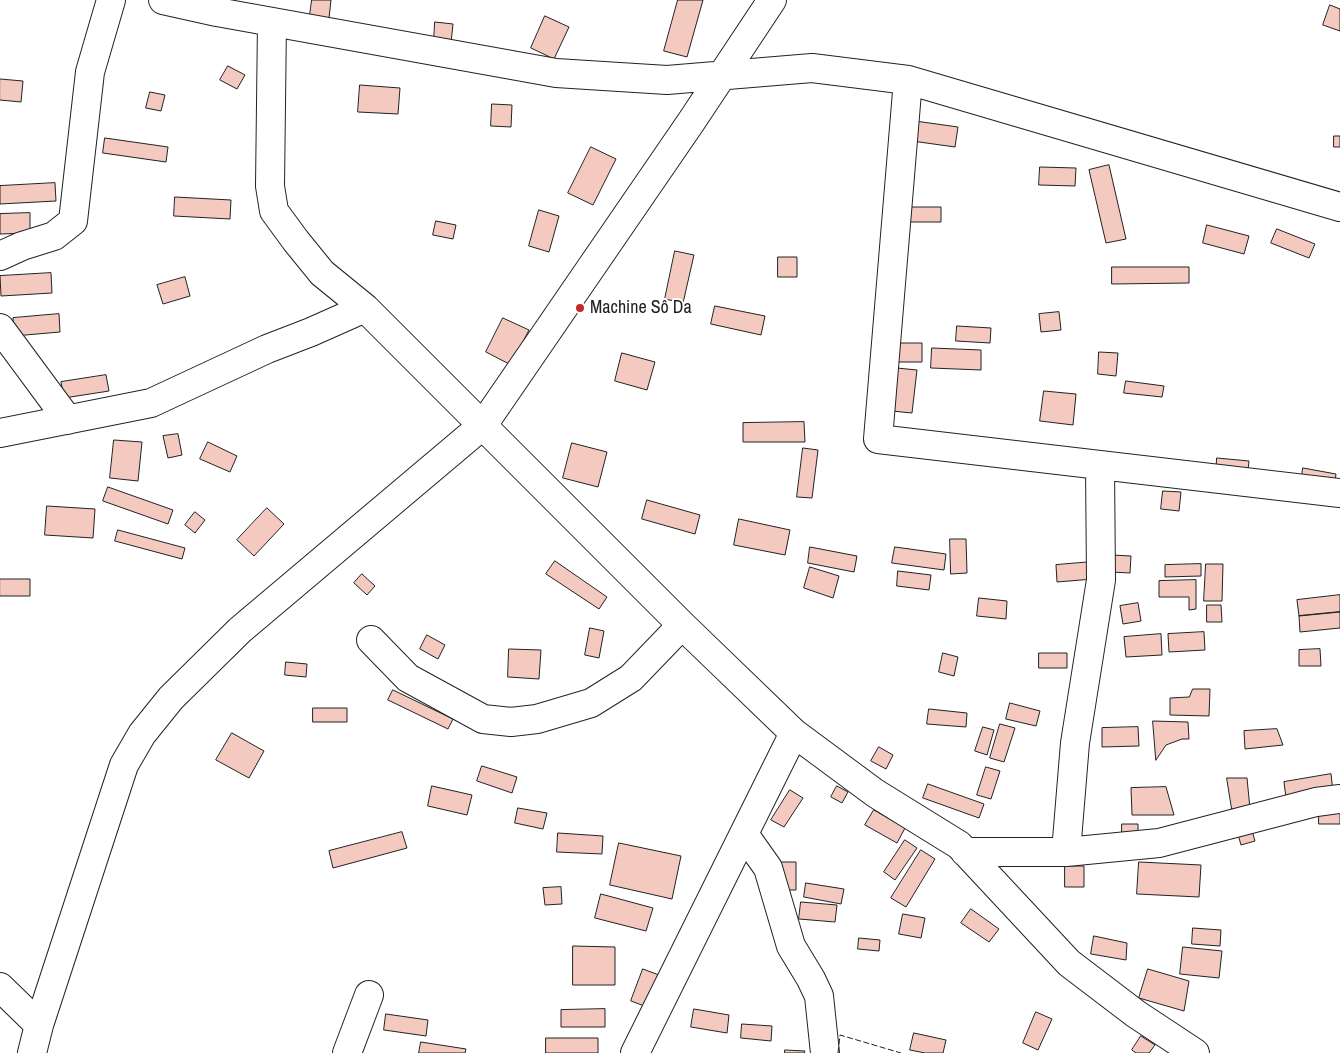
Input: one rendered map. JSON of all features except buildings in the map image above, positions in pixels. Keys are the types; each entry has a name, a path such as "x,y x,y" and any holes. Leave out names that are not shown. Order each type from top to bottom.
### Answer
{"street":[{"path":"0,256 22,246 54,236 72,221 90,72 111,0"},
{"path":"163,0 218,6 272,22 556,73 667,80 812,68 908,80 1340,207"},
{"path":"36,1044 124,765 142,734 171,698 240,630 483,425 772,0"},
{"path":"272,22 270,186 274,211 322,273 365,308 682,625 794,733 875,793 959,845 1069,963 1136,1014 1195,1053"},
{"path":"908,80 878,439 1340,493"},
{"path":"0,433 151,403 267,349 365,308"},
{"path":"0,328 68,420"},
{"path":"1066,852 1075,743 1101,580 1100,466"},
{"path":"370,640 408,678 483,719 512,722 537,719 592,703 631,678 682,625"},
{"path":"635,1053 794,733"},
{"path":"965,852 1066,852 1159,843 1316,802 1340,799"},
{"path":"744,834 768,868 791,946 819,996 825,1053"},
{"path":"0,987 36,1044"},
{"path":"347,1053 369,995"}],"fence":[{"path":"838,1053 840,1035 901,1053"}],"place":[{"name":"Machine Sô Da","path":"580,308"}]}
